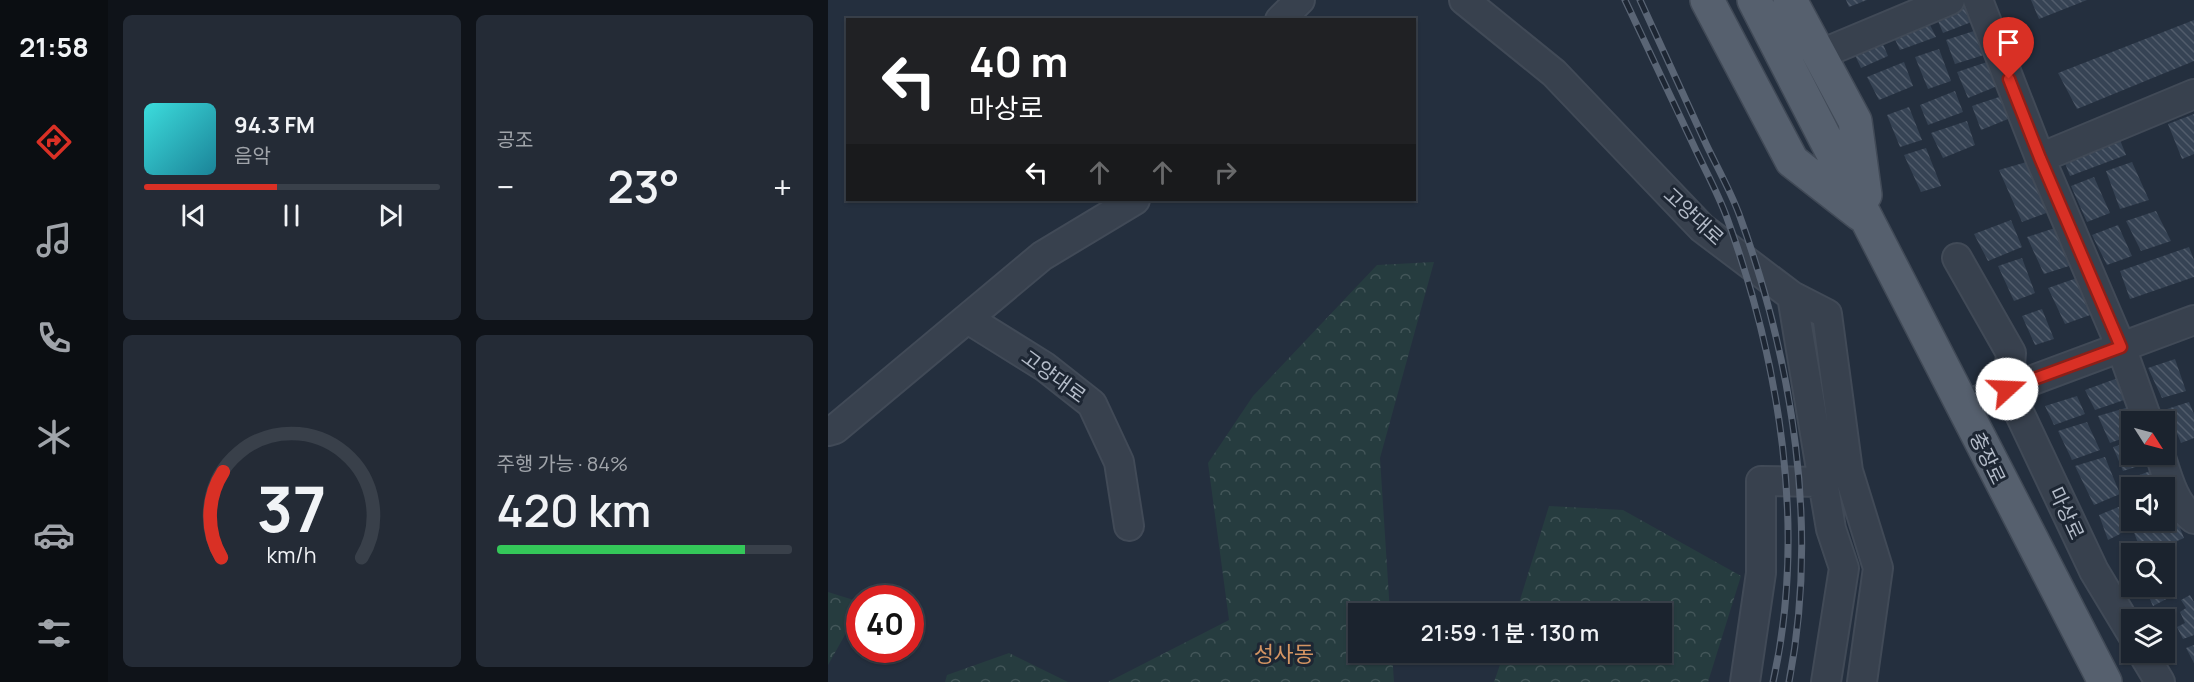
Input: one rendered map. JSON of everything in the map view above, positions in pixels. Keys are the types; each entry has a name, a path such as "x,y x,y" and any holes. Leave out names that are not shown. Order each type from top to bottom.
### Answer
{"main road":[{"path":"1707,0 1792,161 1868,220"},
{"name":"충장로","path":"1754,0 2104,682"},
{"path":"1790,0 1855,121 1868,220"}],"street":[{"path":"1282,18 1300,0"},
{"name":"고양대로","path":"1464,0 1554,73 1702,228 1792,296 1827,314 1848,471 1878,568 1862,682"},
{"path":"1833,48 1950,0"},
{"path":"1978,0 2040,158 2121,347 2144,411"},
{"path":"2040,158 2194,94"},
{"path":"828,431 835,429 1042,256 1133,201"},
{"path":"1957,258 2010,353 2007,389"},
{"path":"1792,296 1831,529 1844,568 1826,682"},
{"name":"고양대로","path":"968,319 1045,367 1092,404 1119,462 1129,526"},
{"path":"1963,406 2194,320"},
{"name":"마상로","path":"2007,389 2094,571 2121,616"},
{"path":"2164,465 2172,489 2188,514 2194,519"},
{"path":"1746,682 1761,573 1761,481 1823,482"},
{"path":"2149,663 2160,682"}],"green space":[{"path":"1434,262 1380,458 1389,603 1348,603 1348,663 1393,663 1394,682 1108,682 1229,620 1208,463 1253,396 1377,265"},
{"path":"1549,506 1623,510 1741,576 1708,682 1494,682 1501,663 1672,663 1672,603 1519,603"},
{"path":"828,592 846,598 846,633 828,665"},
{"path":"1009,653 1068,682 945,682 947,675"}],"building":[{"path":"1846,0 1867,0 1849,7"},
{"path":"2031,0 2087,0 2039,19"},
{"path":"1965,1 1974,21 1943,33 1935,14"},
{"path":"1926,17 1936,37 1900,50 1891,31"},
{"path":"2194,20 2194,61 2077,109 2058,73"},
{"path":"1977,30 1987,54 1955,64 1946,40"},
{"path":"1880,37 1888,56 1861,68 1852,49"},
{"path":"1939,49 1951,81 1928,89 1915,57"},
{"path":"1990,61 2000,85 1968,98 1957,72"},
{"path":"1904,62 1913,86 1879,100 1867,77"},
{"path":"1955,91 1963,112 1928,125 1920,105"},
{"path":"2005,95 2013,117 1981,130 1972,106"},
{"path":"1909,107 1922,140 1900,147 1887,115"},
{"path":"2194,114 2194,154 2182,159 2168,124"},
{"path":"1967,121 1975,145 1943,158 1931,133"},
{"path":"2118,135 2126,155 2070,176 2063,158"},
{"path":"1926,148 1941,186 1921,192 1904,155"},
{"path":"2030,161 2049,212 2022,222 1999,170"},
{"path":"2132,162 2149,200 2120,209 2106,171"},
{"path":"2094,177 2110,213 2087,222 2071,186"},
{"path":"2156,211 2171,241 2141,251 2126,221"},
{"path":"2011,220 2022,247 1988,261 1974,234"},
{"path":"2118,225 2132,256 2107,265 2092,235"},
{"path":"2058,227 2072,265 2044,274 2027,237"},
{"path":"2189,247 2194,260 2194,277 2130,299 2120,271"},
{"path":"2022,258 2035,293 2014,301 1998,266"},
{"path":"2077,278 2093,314 2065,324 2048,288"},
{"path":"2042,309 2054,339 2035,345 2022,316"},
{"path":"2175,359 2186,391 2162,398 2148,368"},
{"path":"2118,378 2127,399 2095,410 2085,390"},
{"path":"2077,396 2085,414 2054,425 2045,406"},
{"path":"2189,402 2194,414 2194,438 2181,443 2175,428 2175,411 2167,409"},
{"path":"2129,407 2131,411 2121,411 2121,439 2110,443 2098,416"},
{"path":"2087,422 2100,450 2072,460 2058,431"},
{"path":"2121,444 2121,465 2142,465 2123,471 2113,447"},
{"path":"2105,457 2120,494 2094,505 2075,466"},
{"path":"2153,470 2156,477 2134,477"},
{"path":"2121,506 2120,534 2108,540 2099,515"},
{"path":"2175,516 2184,538 2172,543 2138,543 2133,531 2175,531"},
{"path":"2190,595 2194,602 2194,635 2183,639 2177,627 2185,623 2180,612 2186,608 2181,600"},
{"path":"2149,597 2170,597 2153,606"},
{"path":"2194,645 2194,663 2186,648"}],"railway":[{"path":"1625,0 1723,209 1746,273 1774,388 1783,447 1788,566 1783,624 1773,682"},
{"path":"1640,0 1728,187 1758,270 1774,328 1796,445 1801,505 1798,623 1789,682"}],"district":[{"name":"성사동","path":"1284,654"}],"route":[{"path":"2007,389 2121,347 2040,158 2009,79"}]}
